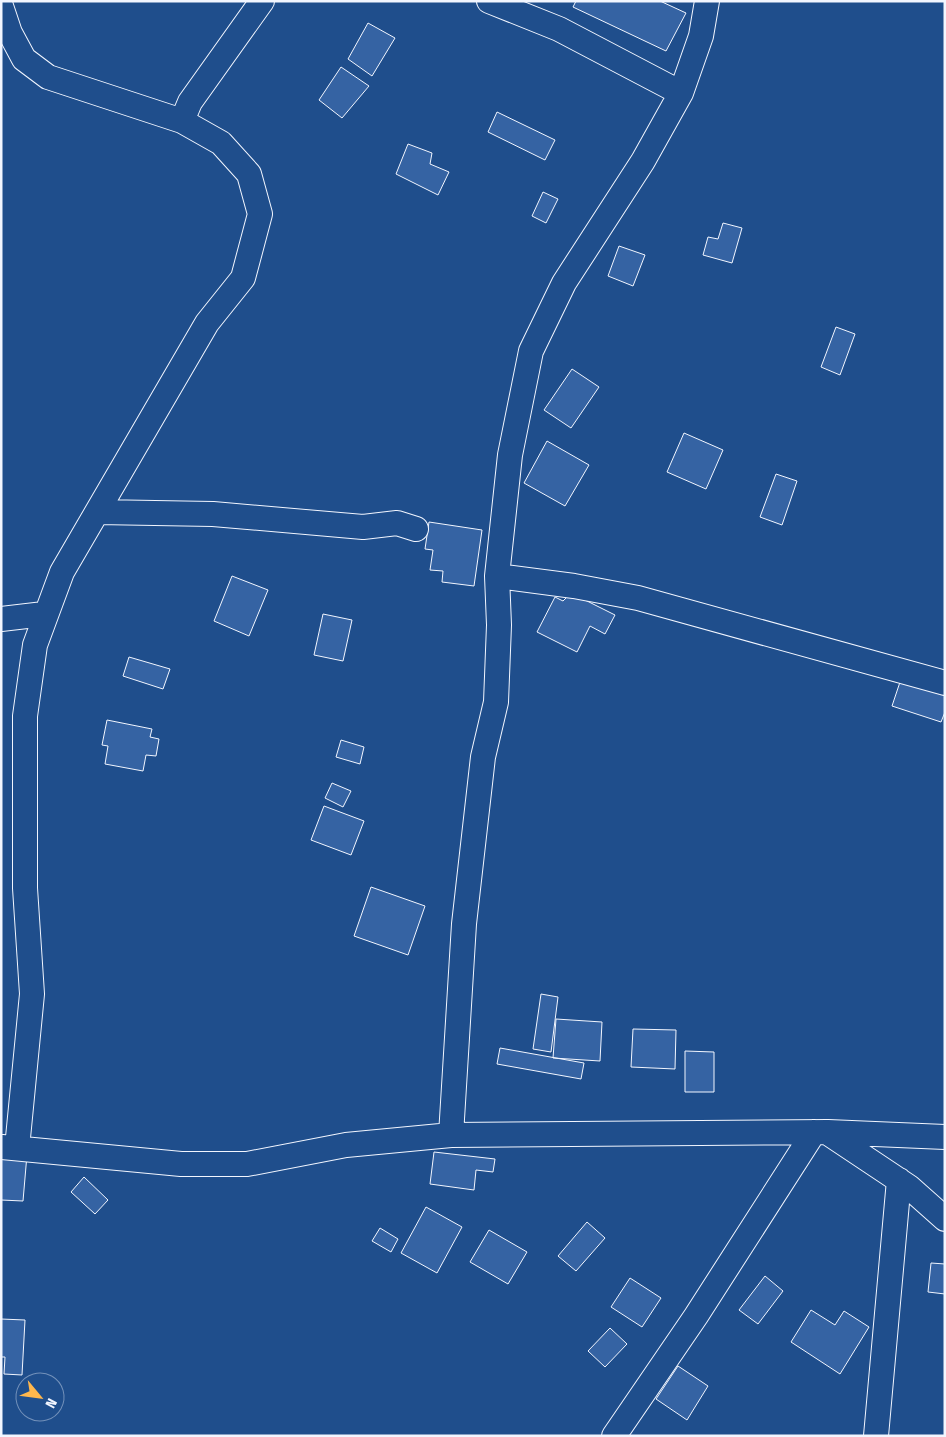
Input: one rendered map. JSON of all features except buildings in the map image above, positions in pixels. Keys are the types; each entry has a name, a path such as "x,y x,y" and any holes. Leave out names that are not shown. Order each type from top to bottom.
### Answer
{"street":[{"path":"182,121 190,102 262,1"},
{"path":"489,1 559,29 681,93"},
{"path":"451,1135 464,924 483,757 496,702 499,626 497,576 510,455 531,351 564,283 643,162 681,93 702,36 707,1"},
{"path":"1,3 10,33 24,60 48,76 182,121 221,143 249,174 260,214 243,278 207,323 62,572 44,614 35,646 25,716 25,888 32,994 9,1148 181,1164 247,1164 346,1145 451,1135 821,1132 945,1137"},
{"path":"97,512 213,514 363,527 397,523 416,529"},
{"path":"497,576 574,586 638,598 945,683"},
{"path":"1,619 44,614"},
{"path":"821,1132 899,1180 945,1219"},
{"path":"614,1436 821,1132"},
{"path":"876,1436 899,1180"}]}
